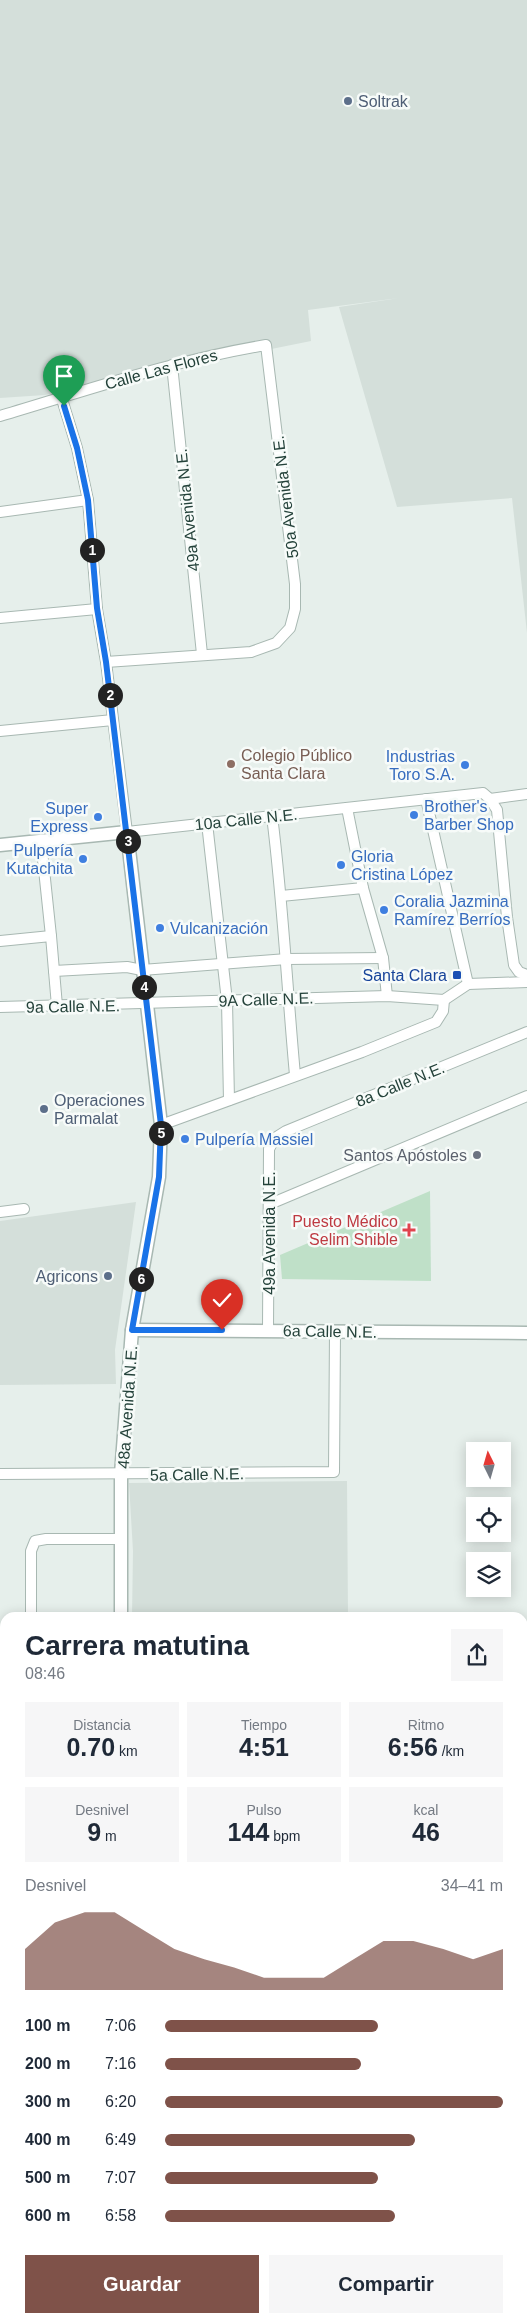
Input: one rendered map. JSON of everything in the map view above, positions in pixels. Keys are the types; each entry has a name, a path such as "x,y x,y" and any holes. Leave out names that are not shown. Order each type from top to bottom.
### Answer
{"street":[{"name":"Calle Las Flores","path":"0,416 61,396 172,365 229,351 266,345"},
{"name":"50a Avenida N.E.","path":"202,654 251,652 276,643 290,628 295,609 295,584 266,345"},
{"name":"49a Avenida N.E.","path":"172,365 202,654"},
{"name":"48a Avenida N.E.","path":"61,396 77,448 88,500 97,608 106,662 161,1125 159,1177 132,1330 122,1474 121,1612"},
{"path":"0,512 88,500"},
{"path":"0,618 97,608"},
{"path":"106,662 202,654"},
{"path":"0,731 113,720"},
{"name":"10a Calle N.E.","path":"0,845 483,793 490,799 527,794"},
{"path":"426,799 468,984"},
{"path":"490,799 497,810 507,917 514,965 519,972 527,975"},
{"path":"347,808 363,888 383,958 386,996 444,1000 468,984 527,982"},
{"path":"272,816 287,960 288,998 295,1075"},
{"path":"207,823 227,1001 229,1100"},
{"path":"40,841 57,1006"},
{"path":"281,896 363,888"},
{"path":"0,941 51,936"},
{"path":"54,971 127,967 142,970 287,960 383,958"},
{"name":"9A Calle N.E.","path":"146,1004 386,996"},
{"path":"161,1125 362,1052 436,1022 443,1011 444,1000"},
{"name":"9a Calle N.E.","path":"0,1007 146,1004"},
{"name":"8a Calle N.E.","path":"275,1138 295,1127 527,1032"},
{"path":"270,1204 527,1096"},
{"name":"49a Avenida N.E.","path":"268,1330 269,1149 275,1138"},
{"path":"0,1212 24,1209"},
{"name":"6a Calle N.E.","path":"132,1330 527,1333"},
{"name":"5a Calle N.E.","path":"0,1474 334,1472 335,1331"},
{"path":"31,1612 32,1551 36,1541 46,1539 122,1539"}],"shaded area":[{"path":"0,0 527,0 527,633 512,498 397,507 339,307 399,298 308,310 311,341 45,395 0,398"},
{"path":"136,1202 115,1350 116,1384 0,1385 0,1221"},
{"path":"347,1481 348,1612 132,1612 133,1551 129,1483"}],"green space":[{"path":"430,1191 431,1281 282,1279 280,1255"}],"place":[{"name":"Soltrak","path":"348,101"},
{"name":"Colegio Público Santa Clara","path":"231,764"},
{"name":"Industrias Toro S.A.","path":"465,765"},
{"name":"Brother's Barber Shop","path":"414,815"},
{"name":"Super Express","path":"98,817"},
{"name":"Pulpería Kutachita","path":"83,859"},
{"name":"Gloria Cristina López","path":"341,865"},
{"name":"Coralia Jazmina Ramírez Berríos","path":"384,910"},
{"name":"Vulcanización","path":"160,928"},
{"name":"Santa Clara","path":"457,975"},
{"name":"Operaciones Parmalat","path":"44,1109"},
{"name":"Pulpería Massiel","path":"185,1139"},
{"name":"Santos Apóstoles","path":"477,1155"},
{"name":"Puesto Médico Selim Shible","path":"409,1230"},
{"name":"Agricons","path":"108,1276"}],"route":[{"path":"64,406 77,448 88,500 97,608 106,662 161,1125 159,1177 132,1330 222,1330"}]}
